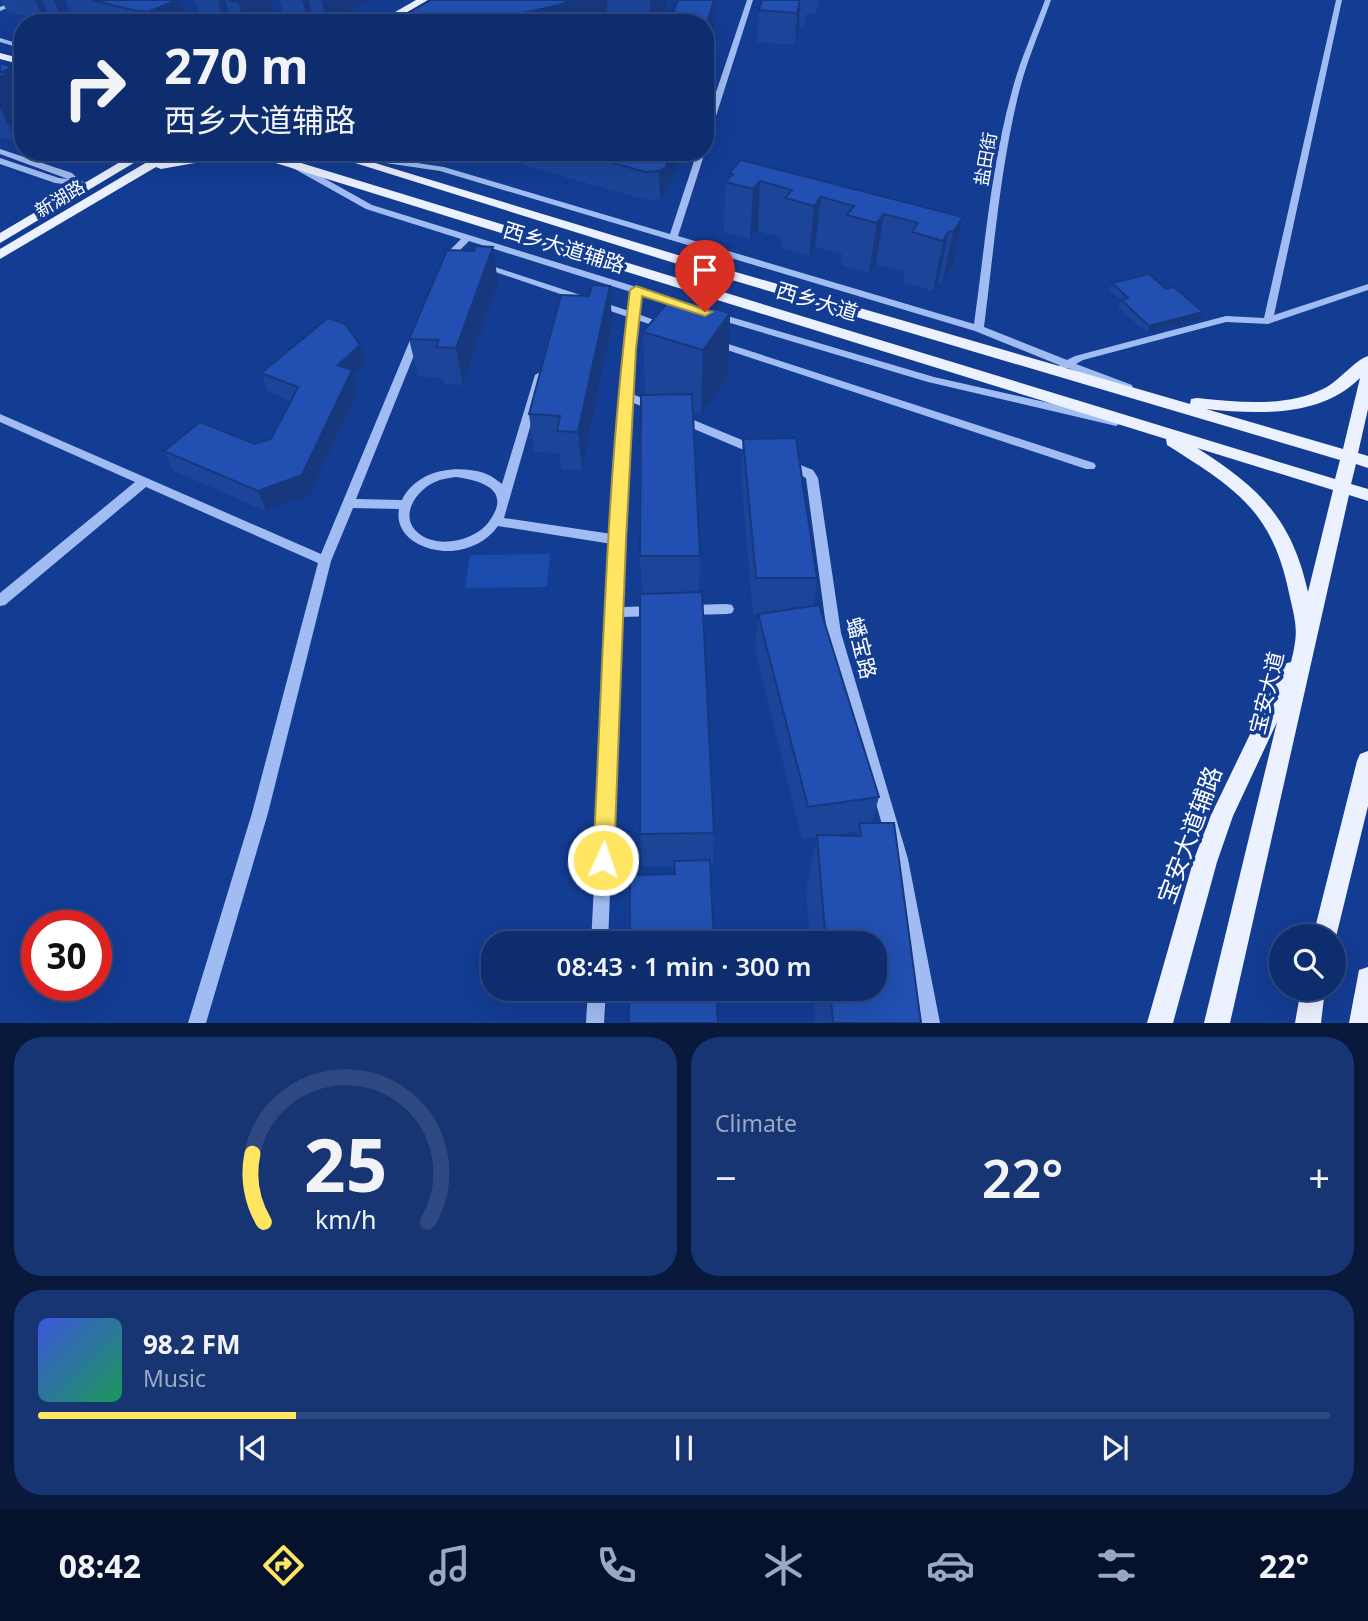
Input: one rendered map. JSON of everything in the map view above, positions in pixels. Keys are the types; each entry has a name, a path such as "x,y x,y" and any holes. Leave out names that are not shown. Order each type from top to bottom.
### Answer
{"main road":[{"path":"397,14 423,0"},
{"path":"420,14 434,6"},
{"path":"117,170 126,161"},
{"name":"新湖路","path":"0,239 132,161"},
{"name":"新湖路","path":"0,255 158,161"},
{"path":"138,173 176,161"},
{"name":"西乡大道","path":"281,161 1368,495"},
{"name":"西乡大道","path":"353,161 676,259 1063,367 1158,399 1368,462"},
{"path":"1158,399 1281,407 1322,397 1354,378 1368,362"},
{"name":"宝安大道","path":"1217,1023 1368,375"},
{"path":"1157,430 1236,482 1272,520 1292,566 1308,635"},
{"name":"宝安大道辅路","path":"1160,1023 1205,862 1222,815 1308,635"},
{"path":"1328,924 1368,761"},
{"path":"1362,1023 1368,979"},
{"path":"1308,1023 1311,1001"}],"street":[{"path":"0,9 23,0"},
{"path":"714,110 750,0"},
{"name":"盐田街","path":"979,329 996,187 1012,102 1024,61 1048,0"},
{"path":"1268,321 1339,0"},
{"path":"0,161 58,181 89,186"},
{"path":"30,161 69,174 75,182"},
{"name":"西乡大道辅路","path":"384,161 441,169 979,329 1063,367"},
{"path":"673,238 698,161"},
{"name":"西乡大道辅路","path":"293,165 369,207 636,290 932,380 1025,403 1157,430"},
{"path":"439,280 467,238"},
{"path":"476,264 672,328"},
{"path":"1063,367 1226,319 1268,321 1368,287"},
{"path":"600,931 618,540 636,290"},
{"path":"197,1023 260,813 325,561 424,317"},
{"path":"698,337 1090,466"},
{"path":"504,499 500,489 490,480 466,472 456,472 424,483 411,494 404,505 402,518 409,532 420,541 434,546 451,547 479,538 499,522 504,512 504,499 544,358"},
{"name":"蟠宝路","path":"627,396 811,476 834,633 900,859 931,1023"},
{"path":"0,418 325,561"},
{"path":"0,601 145,481"},
{"path":"348,503 404,505"},
{"path":"499,522 618,540"},
{"path":"615,612 727,609"},
{"path":"595,1023 596,1001"}],"shaded area":[{"path":"550,554 547,587 465,588 470,555"}],"building":[{"path":"93,0 177,0 148,12"},
{"path":"431,0 571,0 518,14 406,14"},
{"path":"678,0 714,0 710,14 673,14"},
{"path":"762,0 800,0 797,13 759,10"},
{"path":"0,63 13,67 2,72 7,74 0,77"},
{"path":"741,160 963,217 943,241 912,232 918,223 884,214 877,223 847,215 854,206 821,197 814,206 785,198 792,190 760,181 753,189 725,182"},
{"path":"606,161 668,161 666,167 659,171 645,172"},
{"path":"475,246 493,247 456,348 436,347 439,340 409,339 447,250 474,251"},
{"path":"1149,274 1166,289 1174,287 1203,312 1149,326 1121,300 1128,298 1112,283"},
{"path":"592,285 610,286 578,432 557,431 560,416 529,414 561,295 589,296"},
{"path":"672,297 730,313 703,350 643,332"},
{"path":"328,318 345,324 360,345 338,365 352,370 302,475 258,491 164,451 200,422 255,444 271,439 298,387 261,373"},
{"path":"692,394 700,556 640,556 641,395"},
{"path":"796,438 817,578 756,578 743,439"},
{"path":"702,592 714,833 640,834 640,594"},
{"path":"819,605 879,797 808,807 758,614"},
{"path":"859,823 894,823 921,1023 833,1023 831,1001 887,1001 887,931 825,931 817,835 861,836"},
{"path":"710,860 713,931 630,931 630,875 675,874 674,861"},
{"path":"629,1001 717,1001 718,1023 629,1023"}],"route":[{"path":"603,860 629,349 636,290 705,312"}]}
